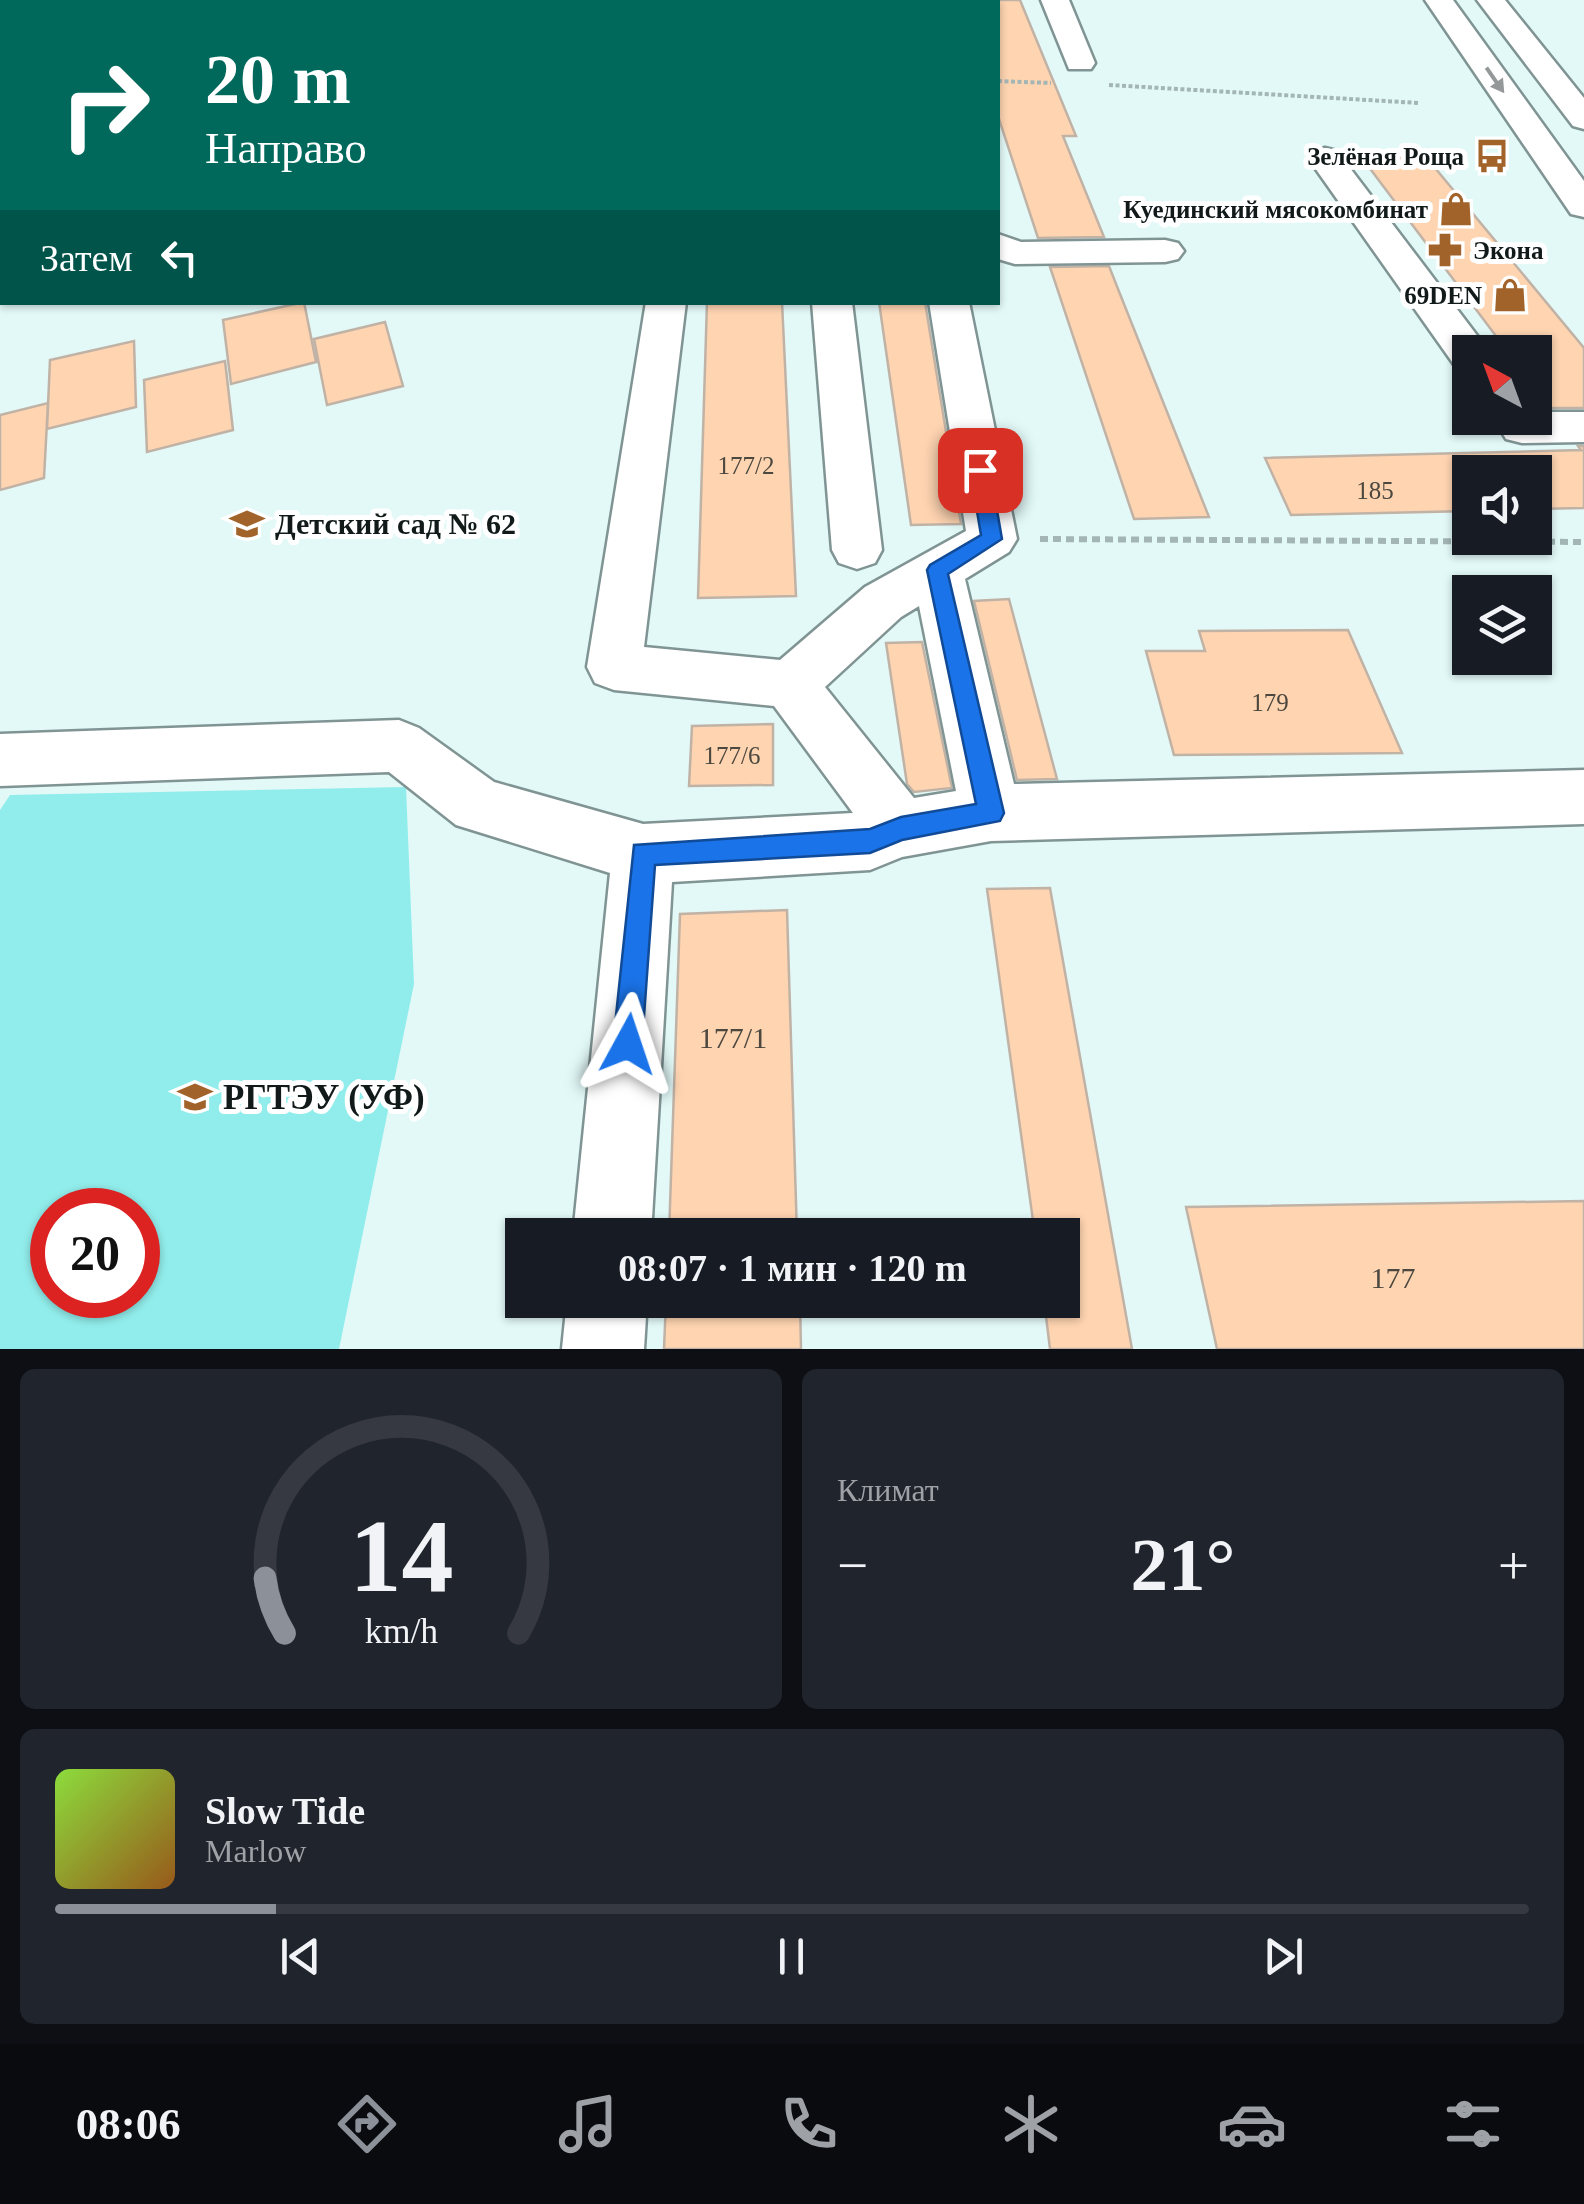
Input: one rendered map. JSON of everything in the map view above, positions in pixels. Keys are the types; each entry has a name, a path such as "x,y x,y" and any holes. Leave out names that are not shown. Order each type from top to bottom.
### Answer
{"main road":[{"path":"1055,0 1080,63"},
{"path":"1439,0 1584,206"},
{"path":"1491,0 1584,119"},
{"path":"1325,158 1455,335"},
{"path":"1000,246 1014,252 1165,251"},
{"path":"666,305 614,667 790,684 901,828"},
{"path":"832,305 857,550"},
{"path":"790,684 882,602 992,539 950,305"},
{"path":"1552,428 1584,427"},
{"path":"937,570 991,813"},
{"path":"0,760 119,775 399,746 477,805 643,854 870,841 901,828 991,813 1584,797"},
{"path":"613,1218 643,854"},
{"path":"603,1349 606,1318"}],"path":[{"path":"1000,81 1054,83"},
{"path":"1109,85 1420,103"},
{"path":"992,539 1584,542"}],"shaded area":[{"name":"РГТЭУ (УФ)","path":"406,787 414,984 339,1349 0,1349 0,810 10,795"}],"building":[{"path":"1000,0 1020,0 1076,136 1063,136 1104,237 1038,238 1000,122"},
{"path":"1426,157 1584,348 1584,408 1552,408 1552,335 1495,335 1362,158"},
{"path":"1109,266 1209,517 1134,519 1050,267"},
{"path":"305,305 316,362 231,384 223,320"},
{"path":"707,305 782,305 796,596 698,598"},
{"path":"879,305 925,305 961,524 911,525"},
{"path":"385,322 403,386 327,405 314,339"},
{"path":"134,341 136,407 47,429 50,360"},
{"path":"225,361 233,430 147,452 144,380"},
{"path":"48,403 44,478 0,490 0,415"},
{"path":"1578,446 1584,446 1584,508 1552,509 1552,455 1452,455 1452,511 1291,515 1265,458 1581,450"},
{"path":"1009,599 1057,779 1017,780 974,601"},
{"path":"1348,630 1402,753 1174,755 1146,651 1205,651 1199,631"},
{"path":"922,642 952,788 914,792 907,784 886,643"},
{"path":"773,724 773,785 689,786 692,726"},
{"path":"1050,888 1132,1349 1050,1349 1046,1318 1080,1318 1080,1218 1033,1218 987,889"},
{"path":"787,910 796,1218 670,1218 680,914"},
{"path":"1584,1201 1584,1349 1217,1349 1186,1207"},
{"path":"665,1318 800,1318 801,1349 664,1349"}],"place":[{"name":"Зелёная Роща","path":"1492,156"},
{"name":"Куединский мясокомбинат","path":"1456,209"},
{"name":"Экона","path":"1445,250"},
{"name":"69DEN","path":"1510,295"},
{"name":"Детский сад № 62","path":"247,524"},
{"name":"РГТЭУ (УФ)","path":"195,1097"}],"route":[{"path":"628,1044 643,854 870,841 901,828 991,813 937,570 992,539 980,470"}]}
